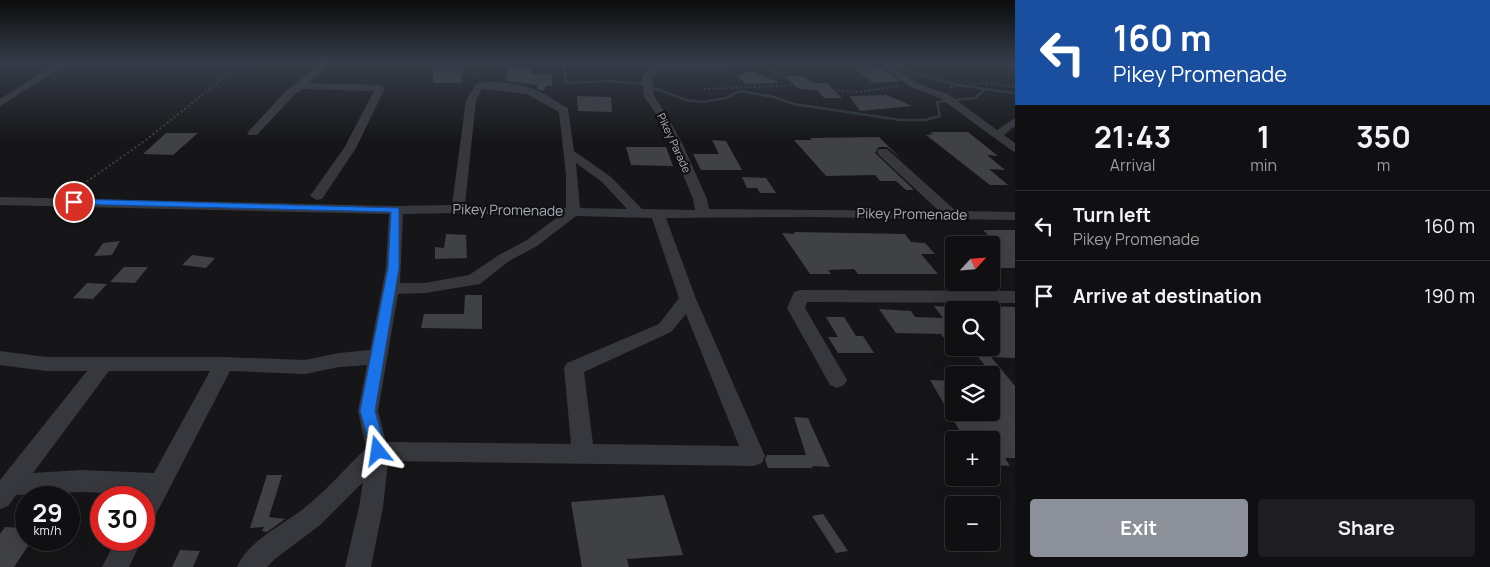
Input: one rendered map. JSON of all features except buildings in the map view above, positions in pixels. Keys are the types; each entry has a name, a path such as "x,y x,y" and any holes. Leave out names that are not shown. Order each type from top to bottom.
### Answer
{"street":[{"path":"0,103 22,89"},
{"path":"253,133 290,93 296,89"},
{"path":"317,196 350,148 379,89"},
{"path":"458,208 471,100 477,89"},
{"path":"391,289 425,288 474,280 504,258 532,243 573,212 571,184 573,172 568,153 564,110 553,106 538,94 512,89"},
{"name":"Pikey Parade","path":"648,89 649,96 663,117 677,145 700,199 703,215"},
{"path":"926,89 944,96 1015,148"},
{"path":"997,134 1015,121"},
{"path":"883,152 951,214"},
{"path":"568,153 604,175 617,187 638,213"},
{"name":"Pikey Promenade","path":"0,201 396,210 458,208 703,215 756,212 1015,216"},
{"path":"358,567 371,507 378,451 368,411 394,268 396,210"},
{"path":"250,567 266,550 312,517 378,451 754,456 688,298 658,214"},
{"path":"837,380 796,308 800,296 1015,297"},
{"path":"583,454 574,368 665,328 688,298"},
{"path":"0,358 46,364 224,364 305,367 339,360 377,357"},
{"path":"5,492 104,364"},
{"path":"155,495 224,364"},
{"path":"5,492 81,481 161,484"},
{"path":"115,567 124,551"}],"path":[{"path":"57,202 146,140 209,89"},
{"path":"712,89 726,89"},
{"path":"824,89 858,92 878,89"}],"waterway":[{"path":"658,89 686,100 702,102 726,98 740,91 774,97 794,104 900,120 925,120 940,116 937,102 975,98 983,91"},
{"path":"987,89 1015,93"}],"route":[{"path":"74,202 396,210 394,268 368,411 378,451"}]}
